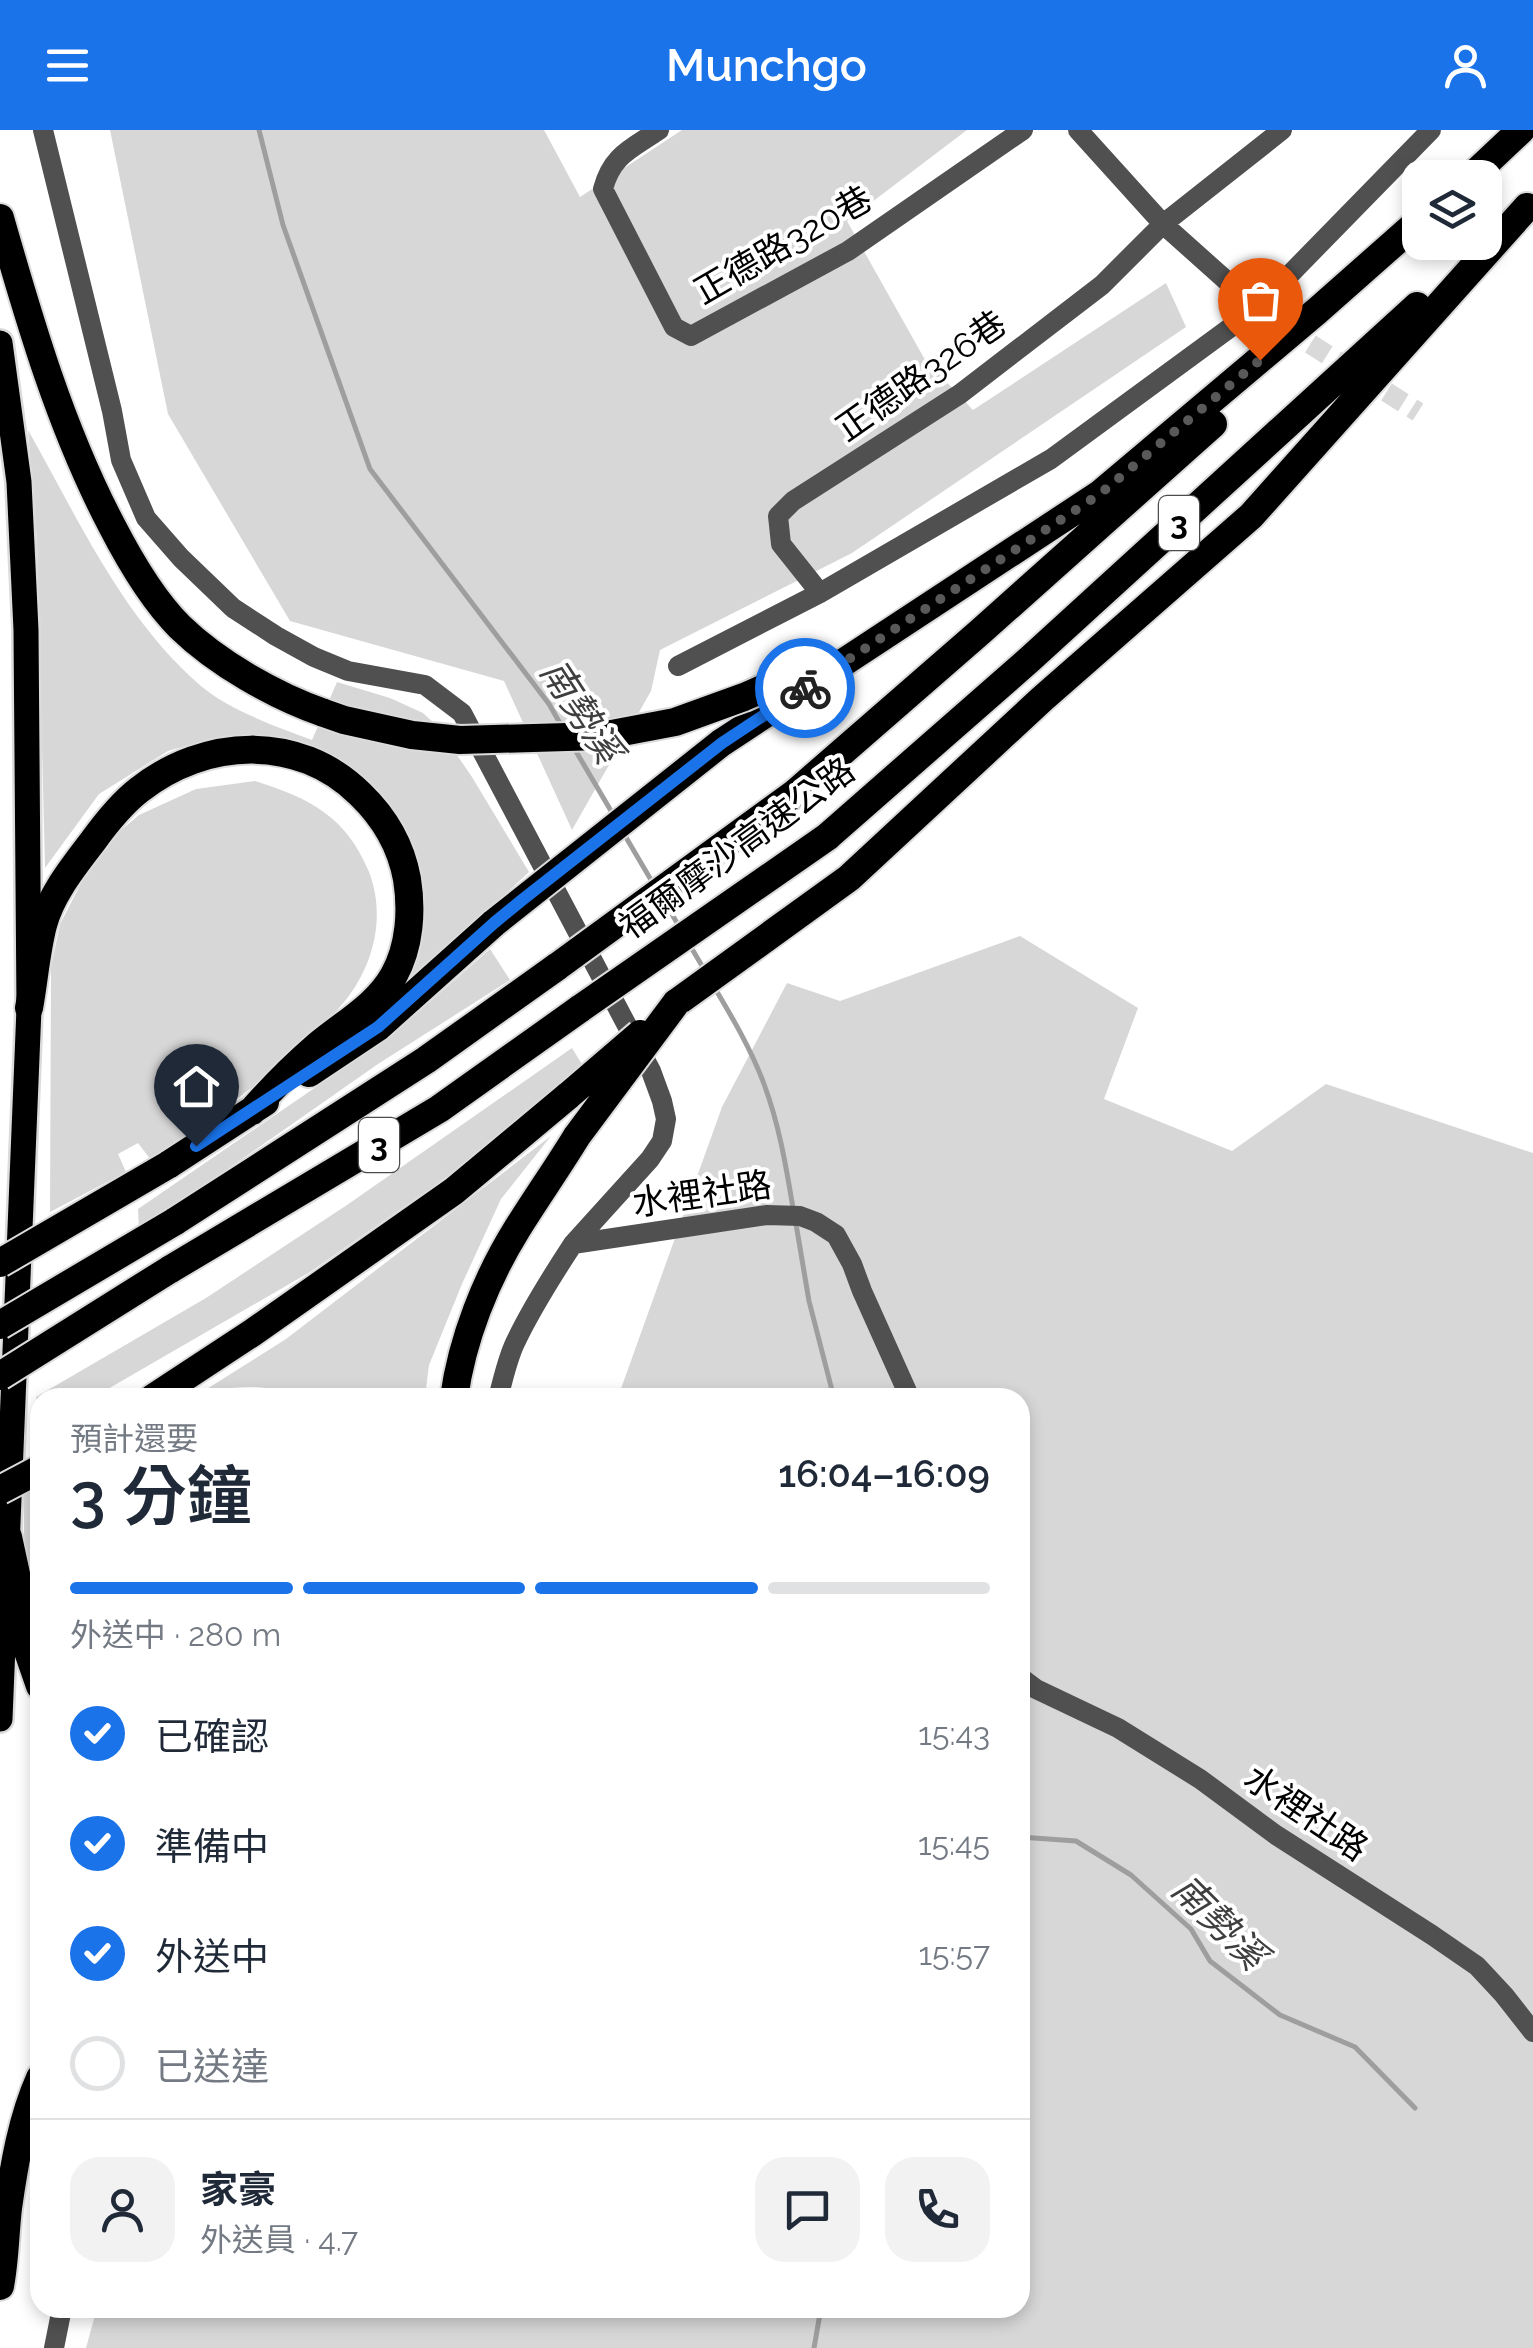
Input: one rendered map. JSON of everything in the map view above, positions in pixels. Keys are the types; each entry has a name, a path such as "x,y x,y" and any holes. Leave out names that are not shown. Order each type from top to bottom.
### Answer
{"highway":[{"path":"1488,160 1520,130"},
{"path":"168,1388 454,1192 676,1003 849,878 1042,699 1251,516 1530,203"},
{"name":"福爾摩沙高速公路","path":"0,1376 439,1109 827,836 1030,659 1530,203"},
{"path":"0,218 24,302 85,475 129,558 179,626 209,652 296,703 344,720 412,735 460,740 601,736 675,722 744,698 814,665 974,578"},
{"path":"0,1263 168,1164 378,1027 494,923 722,743 1100,494 1402,238"},
{"name":"福爾摩沙高速公路","path":"0,1325 174,1222 426,1060 795,793 1240,400 1402,241"},
{"path":"29,1008 44,923 57,892 106,823 139,790 203,757 248,748 278,750 306,758 350,784 396,842 410,897 409,926 394,974 377,998 316,1047 252,1110"},
{"path":"456,1388 472,1322 517,1229 577,1136 676,1003"},
{"path":"0,1490 30,1474"},
{"path":"8,1537 30,1657"},
{"path":"0,2286 8,2209 30,2100"}],"main road":[{"path":"0,344 19,482 25,611 29,1008 0,1720"}],"street":[{"path":"43,130 121,460 146,518 232,608 276,636 348,670 425,686 462,713 650,1071 666,1119 662,1141 650,1160 573,1244 514,1346 501,1388"},
{"name":"正德路320巷","path":"659,130 608,168 603,190 674,327 691,336 848,251 1023,130"},
{"path":"1078,130 1163,224 1281,325"},
{"path":"1163,224 1282,130"},
{"path":"678,666 820,593 1051,459 1257,308 1431,130"},
{"name":"正德路326巷","path":"820,593 782,544 778,516 793,501 960,394 1102,285 1163,224"},
{"name":"水裡社路","path":"573,1244 767,1215 794,1215 816,1222 836,1235 852,1264 906,1388"},
{"name":"水裡社路","path":"1030,1684 1118,1728 1185,1770 1276,1835 1477,1966 1533,2032"},
{"path":"54,2348 60,2318"}],"shaded area":[{"path":"110,130 544,130 580,197 682,130 967,130 847,221 924,358 973,410 1166,283 1186,327 852,553 660,650 651,691 572,830 504,681 290,621 168,414"},
{"path":"28,430 125,598 173,659 212,695 269,724 312,740 337,682 390,698 423,713 437,726 472,777 529,872 382,1010 421,885 410,838 388,805 363,783 299,743 242,736 210,739 168,751 99,794 45,868 37,543"},
{"path":"255,781 324,812 360,853 374,889 377,923 363,972 324,1024 253,1086 151,1160 138,1143 118,1154 126,1172 50,1212 51,967 60,924 90,866 114,836 139,815 196,789"},
{"path":"1020,936 1138,1008 1104,1099 1232,1151 1326,1084 1533,1153 1533,2348 86,2348 94,2318 1030,2318 1030,1388 621,1388 722,1107 787,983 840,1001"},
{"path":"490,949 510,980 378,1064 139,1231 138,1209 416,1014"},
{"path":"572,1048 586,1071 434,1186 310,1272 110,1388 51,1388 206,1298"},
{"path":"551,1136 501,1199 429,1365 426,1388 208,1388 286,1339"},
{"path":"30,1490 30,1598 24,1545 24,1493"}],"waterway":[{"name":"南勢溪","path":"259,130 283,225 370,469 561,725"},
{"name":"南勢溪","path":"574,748 614,816"},
{"name":"南勢溪","path":"624,834 654,885"},
{"name":"南勢溪","path":"663,899 680,928"},
{"name":"南勢溪","path":"688,942 705,971"},
{"name":"南勢溪","path":"713,985 764,1084 778,1130 793,1208"},
{"name":"南勢溪","path":"796,1224 809,1301 831,1388"},
{"name":"南勢溪","path":"1030,1838 1076,1841 1131,1875 1191,1929 1210,1961 1280,2015 1355,2047 1415,2108"},
{"name":"南勢溪","path":"814,2348 819,2318"}],"tunnel":[{"path":"1285,328 1418,412"}],"way so far":[{"path":"805,688 1100,494 1260,360"}],"route":[{"path":"196,1146 378,1027 522,900 722,743 805,688"}]}
